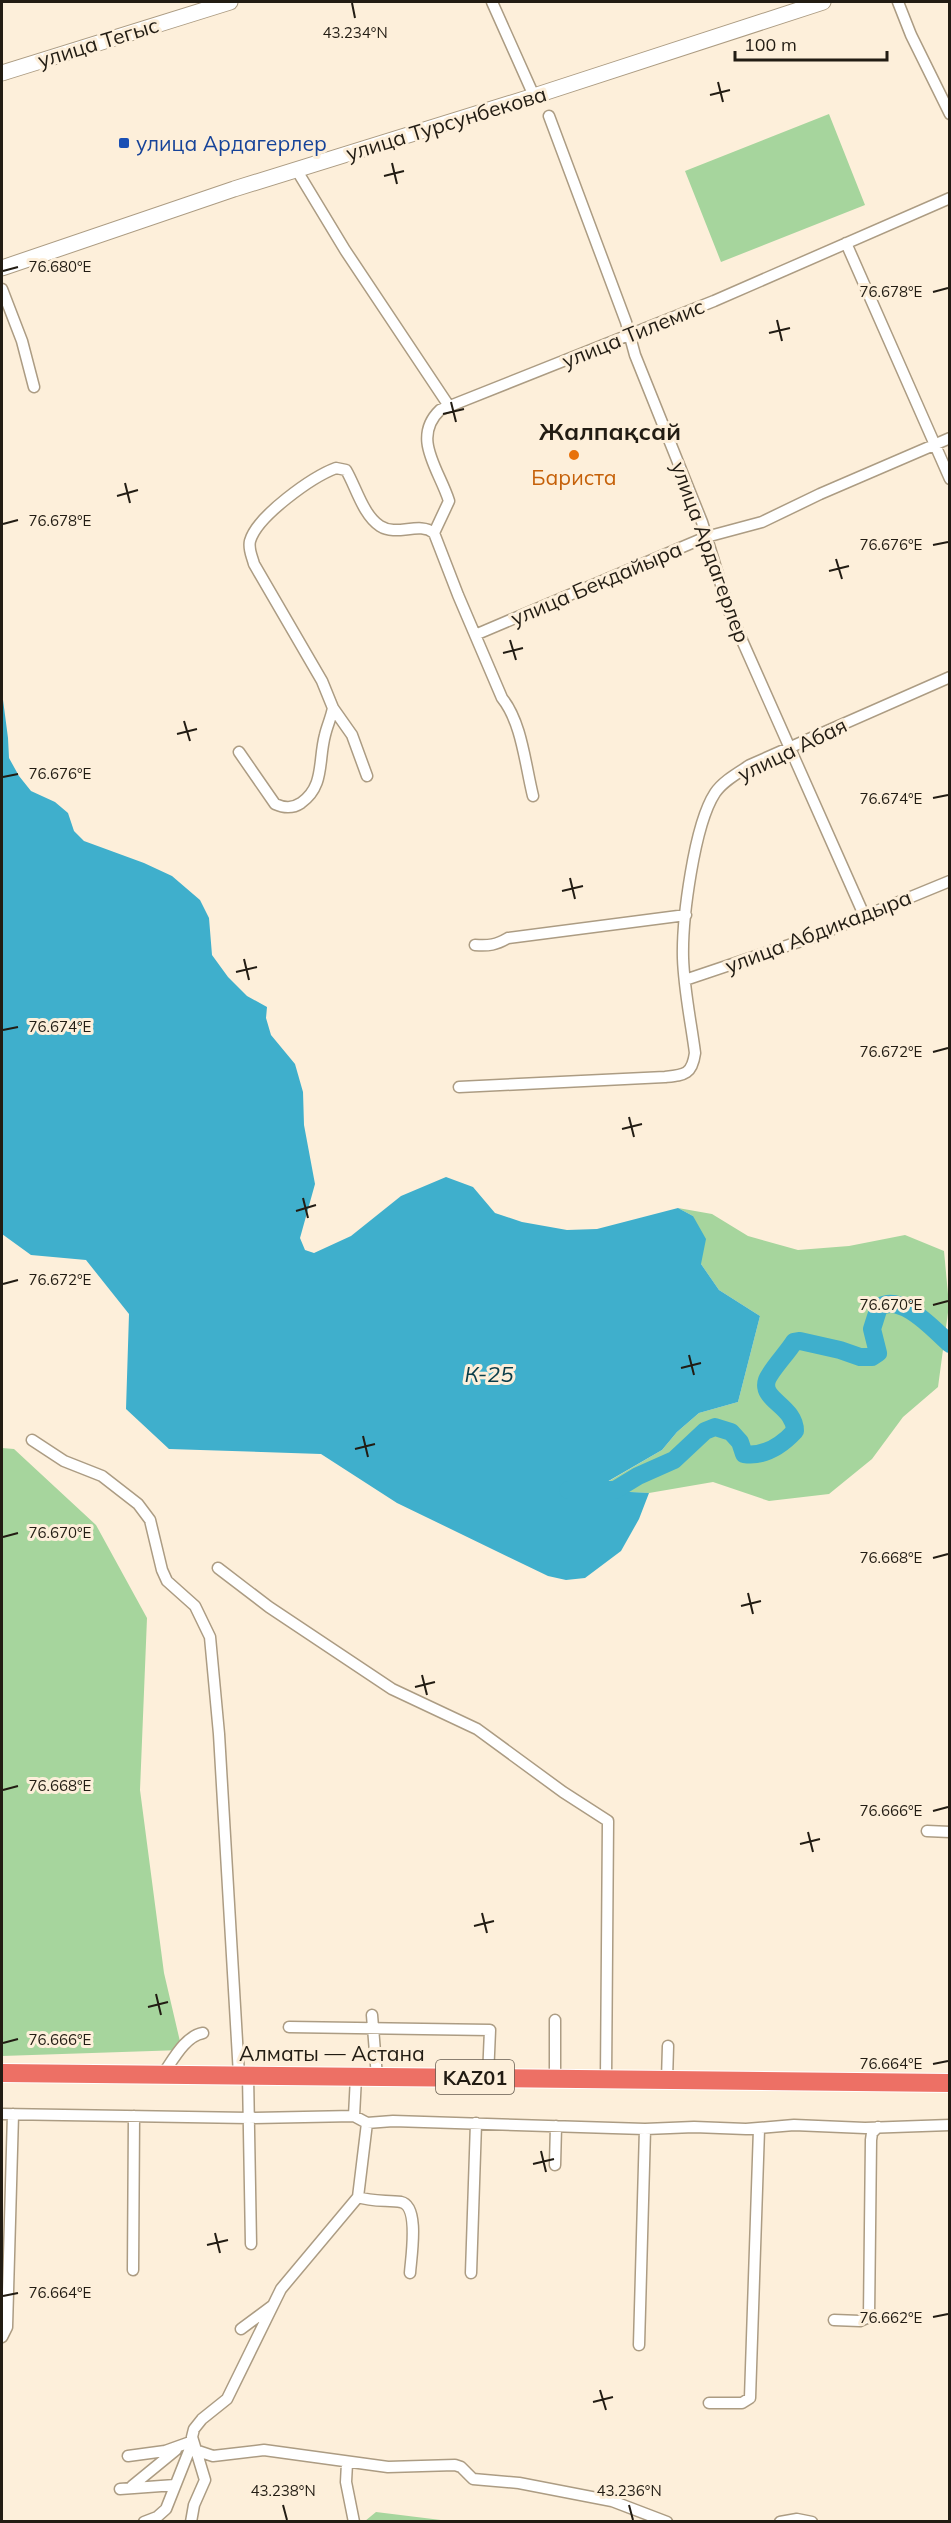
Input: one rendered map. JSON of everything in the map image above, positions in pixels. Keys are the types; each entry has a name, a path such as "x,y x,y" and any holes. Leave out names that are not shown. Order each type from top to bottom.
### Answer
{"highway":[{"name":"Алматы — Астана","path":"2,2073 950,2083"}],"street":[{"name":"улица Тегыс","path":"2,73 230,2"},
{"path":"492,2 534,96"},
{"name":"улица Турсунбекова","path":"2,268 296,169 534,96 823,2"},
{"path":"898,2 911,36 950,114"},
{"name":"улица Ардагерлер","path":"549,116 706,537 729,611 864,915"},
{"path":"296,169 345,250 449,406"},
{"name":"улица Тилемис","path":"434,533 448,501 426,444 426,435 435,416 449,406 714,301 950,198"},
{"path":"846,243 950,479"},
{"path":"2,289 22,341 34,387"},
{"name":"улица Бекдайыра","path":"475,634 706,537 762,522 820,494 950,438"},
{"path":"367,776 352,735 333,708 322,681 254,564 249,548 251,538 259,526 283,502 305,484 336,468 346,470 369,514 379,525 396,531 424,529 434,533 502,698 512,711 517,724 533,796"},
{"name":"улица Абая","path":"459,1087 683,1075 693,1065 695,1053 683,957 686,915 696,849 715,793 735,774 750,765 950,677"},
{"path":"239,752 274,804 290,808 298,805 310,796 318,782 325,735 333,708"},
{"name":"улица Абдикадыра","path":"685,980 816,936 950,881"},
{"path":"475,945 491,946 500,944 508,938 686,915"},
{"path":"32,1440 64,1461 102,1476 138,1504 150,1520 162,1570 167,1581 195,1606 210,1637 243,2075 249,2118 251,2244"},
{"path":"218,1568 269,1607 392,1689 477,1729 556,1787 608,1821 606,2079"},
{"path":"927,1831 950,1832"},
{"path":"372,2015 377,2077"},
{"path":"555,2020 555,2079"},
{"path":"289,2027 490,2030 488,2077"},
{"path":"163,2074 188,2040 195,2034 203,2033"},
{"path":"667,2080 668,2046"},
{"path":"354,2116 356,2077"},
{"path":"2,2337 7,2327 7,2114 249,2118 354,2116 367,2123 393,2121 645,2129 694,2127 759,2129 794,2125 878,2127 950,2125"},
{"path":"133,2270 134,2116"},
{"path":"191,2522 194,2505 205,2480 194,2445 194,2429 202,2419 227,2399 238,2381 272,2306 290,2277 358,2197 367,2123"},
{"path":"471,2273 476,2123"},
{"path":"555,2165 556,2126"},
{"path":"834,2320 860,2321 869,2317 871,2140 872,2133 878,2127"},
{"path":"639,2345 645,2129"},
{"path":"709,2403 742,2403 750,2398 759,2129"},
{"path":"358,2197 403,2203 409,2207 413,2217 410,2273"},
{"path":"241,2329 272,2306"},
{"path":"144,2522 162,2514 194,2445"},
{"path":"128,2456 194,2445 213,2456 264,2450 388,2467 455,2465 473,2479 519,2483 612,2501 667,2522"},
{"path":"132,2487 180,2447"},
{"path":"347,2463 346,2482 354,2522"},
{"path":"120,2489 175,2485"},
{"path":"780,2522 797,2519 812,2522"}],"green space":[{"path":"829,114 865,205 721,262 685,171"},
{"path":"678,1208 712,1214 748,1236 798,1250 849,1246 905,1235 944,1251 949,1305 938,1387 903,1417 872,1459 829,1494 769,1501 713,1482 649,1493 592,1491 662,1450 677,1432 699,1413 738,1402 760,1316 719,1290 701,1264 693,1216"},
{"path":"2,1448 14,1449 96,1525 147,1618 140,1790 164,1973 182,2050 2,2056"},
{"path":"376,2512 449,2521 365,2521"}],"water":[{"name":"К-25","path":"2,692 9,758 31,791 55,802 68,813 74,831 84,841 172,876 200,900 209,918 212,955 228,977 247,996 267,1007 266,1018 271,1035 295,1064 303,1092 304,1125 315,1184 300,1238 305,1250 314,1253 351,1236 401,1196 446,1177 473,1187 495,1213 522,1222 567,1230 597,1229 678,1208 693,1216 706,1239 701,1264 719,1290 760,1316 738,1402 699,1413 677,1432 662,1450 593,1490 649,1493 639,1519 621,1551 585,1578 566,1580 548,1576 397,1503 321,1454 169,1449 126,1409 129,1314 86,1260 31,1255 2,1234"}],"waterway":[{"path":"568,1490 615,1490 638,1476 674,1460 705,1431 715,1427 731,1432 740,1442 744,1454 759,1454 772,1449 795,1431 790,1415 768,1393 766,1387 767,1380 775,1367 794,1342 800,1341 860,1357 872,1357 878,1353 872,1329 879,1307 888,1304 907,1309 926,1322 950,1344"}],"place":[{"name":"улица Ардагерлер","path":"124,143"},
{"name":"Бариста","path":"574,455"}],"district":[{"name":"Жалпақсай","path":"610,431"}]}
